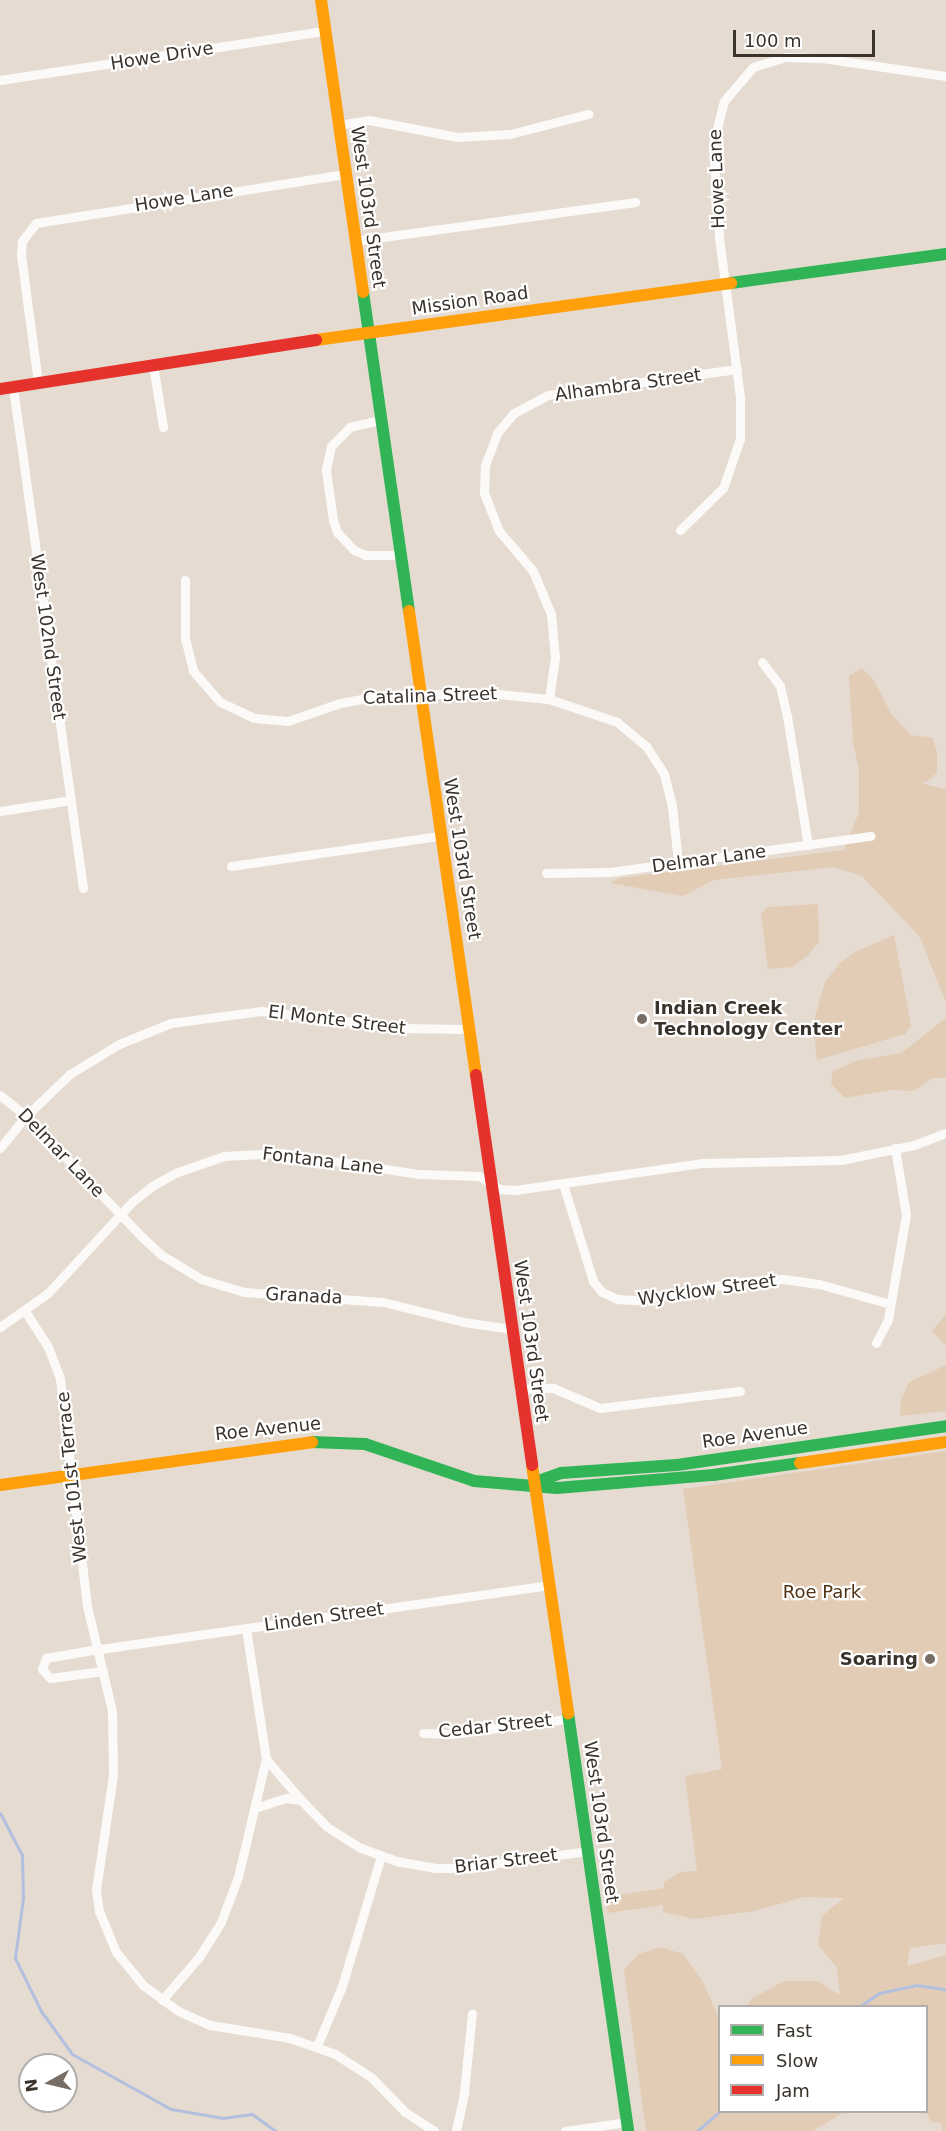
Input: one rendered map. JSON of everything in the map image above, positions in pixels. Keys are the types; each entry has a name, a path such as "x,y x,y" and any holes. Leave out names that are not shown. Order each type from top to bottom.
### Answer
{"main road":[{"name":"West 103rd Street","path":"321,0 519,1389 627,2126"},
{"name":"Mission Road","path":"6,388 368,332 946,254"},
{"name":"Roe Avenue","path":"534,1483 561,1473 677,1464 946,1426"},
{"path":"908,1448 910,1431"},
{"name":"Roe Avenue","path":"0,1485 70,1477 236,1450 337,1441 365,1444 474,1481 534,1483 557,1488 689,1478 946,1443"}],"street":[{"name":"Howe Drive","path":"0,80 325,31"},
{"name":"Howe Lane","path":"680,530 718,496 736,460 741,427 737,369 725,285 713,134 724,101 745,72 767,61 809,56 946,76"},
{"path":"338,125 369,120 457,137 510,134 588,114"},
{"name":"Howe Lane","path":"39,382 21,255 27,232 47,218 345,174"},
{"path":"354,241 635,202"},
{"path":"153,365 163,427"},
{"name":"Alhambra Street","path":"549,699 555,658 551,614 533,571 499,531 484,493 485,465 497,433 514,413 548,395 737,369"},
{"name":"West 102nd Street","path":"6,388 83,888"},
{"path":"380,420 350,427 331,446 326,470 333,520 337,532 354,550 365,555 400,555"},
{"name":"Catalina Street","path":"185,580 185,638 190,662 207,692 228,707 254,718 288,721 366,697 420,693 512,693 549,699 604,715 646,747 664,774 672,806 678,862"},
{"path":"762,662 780,686 788,716 808,845"},
{"path":"0,811 71,800"},
{"path":"231,866 440,836"},
{"name":"Delmar Lane","path":"546,873 610,872 871,836"},
{"name":"El Monte Street","path":"0,1148 26,1116 70,1074 119,1044 197,1017 261,1011 400,1028 468,1029"},
{"name":"Delmar Lane","path":"0,1095 26,1116 120,1214"},
{"path":"490,1183 515,1190 703,1163 841,1160 896,1149 946,1133"},
{"path":"876,1343 888,1319 906,1215 896,1149"},
{"name":"Fontana Lane","path":"0,1327 26,1311 48,1293 120,1214 152,1186 175,1173 224,1156 250,1152 304,1156 419,1174 479,1176 490,1183"},
{"name":"Wycklow Street","path":"563,1184 593,1281 602,1292 617,1299 639,1300 737,1282 783,1279 819,1284 890,1304"},
{"name":"Granada","path":"120,1214 160,1254 222,1287 263,1295 383,1302 464,1322 511,1329"},
{"name":"West 101st Terrace","path":"26,1311 48,1347 60,1379 87,1606 99,1650 114,1743 110,1800 96,1871 99,1911 116,1952 143,1985 162,2000 210,2025 290,2038 316,2046 354,2064 405,2112 434,2131"},
{"path":"519,1389 553,1388 600,1408 740,1391"},
{"name":"Linden Street","path":"99,1650 549,1584"},
{"path":"162,2000 199,1957 221,1922 238,1877 255,1808 266,1759 246,1629"},
{"path":"99,1650 46,1658 42,1669 50,1678 103,1671"},
{"name":"Cedar Street","path":"423,1733 452,1734 567,1719"},
{"name":"Briar Street","path":"266,1759 301,1800 344,1838 381,1856 435,1868 462,1868 587,1851"},
{"path":"255,1808 286,1798 301,1800"},
{"path":"316,2046 342,1986 381,1856"},
{"path":"456,2131 466,2082 472,2013"},
{"path":"564,2131 627,2126"}],"green space":[{"path":"862,668 873,679 892,715 911,735 933,738 937,753 937,773 923,784 946,789 946,1003 920,937 862,876 834,867 714,880 683,896 610,883 620,878 844,850 859,812 859,769 853,743 849,676"},
{"path":"818,904 819,941 809,955 792,967 768,969 761,914 768,907"},
{"path":"894,935 911,1025 905,1034 817,1060 813,1024 825,982 840,963 855,952"},
{"path":"946,1018 946,1078 933,1078 913,1091 892,1090 845,1098 831,1084 833,1071 856,1061 901,1053"},
{"path":"946,1314 946,1346 932,1331"},
{"path":"946,1365 946,1411 900,1416 901,1400 909,1382"},
{"name":"Roe Park","path":"946,1451 946,1943 910,1948 907,1966 946,1955 946,2131 942,2131 941,2123 931,2122 926,2113 928,2005 748,2005 751,1999 784,1981 817,1981 840,1995 837,1968 818,1945 822,1916 844,1898 804,1897 754,1911 694,1919 663,1912 663,1905 608,1913 606,1897 664,1888 664,1882 681,1872 697,1871 685,1776 722,1769 683,1489"},
{"path":"660,1947 683,1954 702,1980 718,2016 718,2113 842,2113 813,2131 646,2131 624,1970 639,1954"}],"waterway":[{"path":"0,1813 22,1855 23,1898 15,1958 41,2011 72,2054 171,2109 223,2118 252,2114 275,2131"},
{"path":"861,2005 879,1993 916,1985 946,1989"},
{"path":"697,2131 718,2113"}],"traffic: fast":[{"path":"731,283 946,254"},
{"path":"363,292 409,611"},
{"path":"536,1482 561,1473 677,1465 946,1426"},
{"path":"312,1442 365,1444 474,1481 557,1488 713,1475 800,1463"},
{"path":"568,1713 628,2131"}],"traffic: slow":[{"path":"321,0 363,292"},
{"path":"316,340 731,283"},
{"path":"409,611 476,1075"},
{"path":"0,1485 312,1442"},
{"path":"800,1463 946,1442"},
{"path":"532,1465 568,1713"}],"traffic: jam":[{"path":"0,389 316,340"},
{"path":"476,1075 532,1465"}],"place":[{"name":"Indian Creek Technology Center","path":"642,1019"},
{"name":"Soaring","path":"930,1659"}]}
